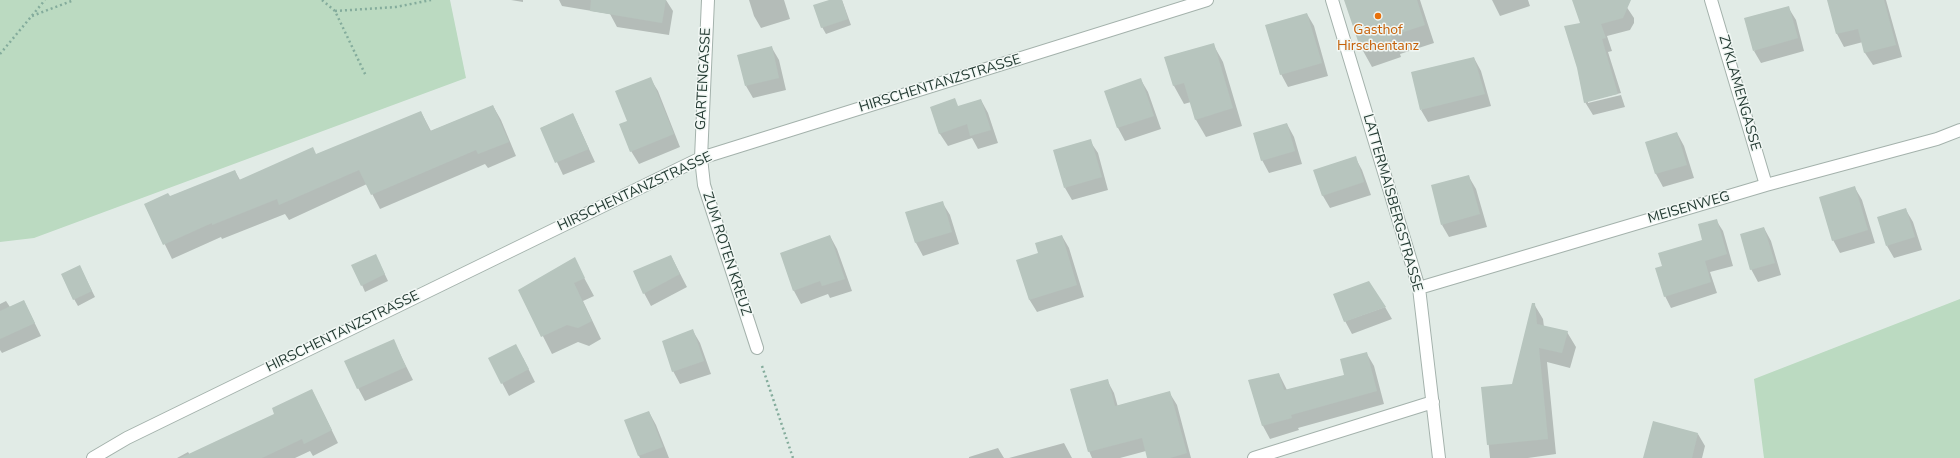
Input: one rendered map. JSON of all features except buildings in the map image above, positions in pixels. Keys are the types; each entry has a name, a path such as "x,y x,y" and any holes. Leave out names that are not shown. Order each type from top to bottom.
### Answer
{"street":[{"name":"GARTENGASSE","path":"701,158 708,0"},
{"name":"HIRSCHENTANZSTRASSE","path":"100,456 127,438 701,158 1206,0"},
{"name":"LATTERMAISBERGSTRASSE","path":"1332,0 1419,288 1439,458"},
{"name":"ZYKLAMENGASSE","path":"1711,0 1766,185"},
{"name":"MEISENWEG","path":"1419,288 1766,185 1937,139 1960,130"},
{"name":"ZUM ROTEN KREUZ","path":"701,158 704,185 757,348"},
{"path":"1254,458 1433,402"}],"path":[{"path":"0,54 45,0"},
{"path":"32,16 74,0"},
{"path":"322,0 335,11 366,76"},
{"path":"335,11 396,7 431,0"},
{"path":"757,348 793,458"}],"green space":[{"path":"0,0 450,0 466,78 34,238 0,242"},
{"path":"1960,299 1960,458 1764,458 1754,379"}],"place":[{"name":"Gasthof Hirschentanz","path":"1378,16"}]}
